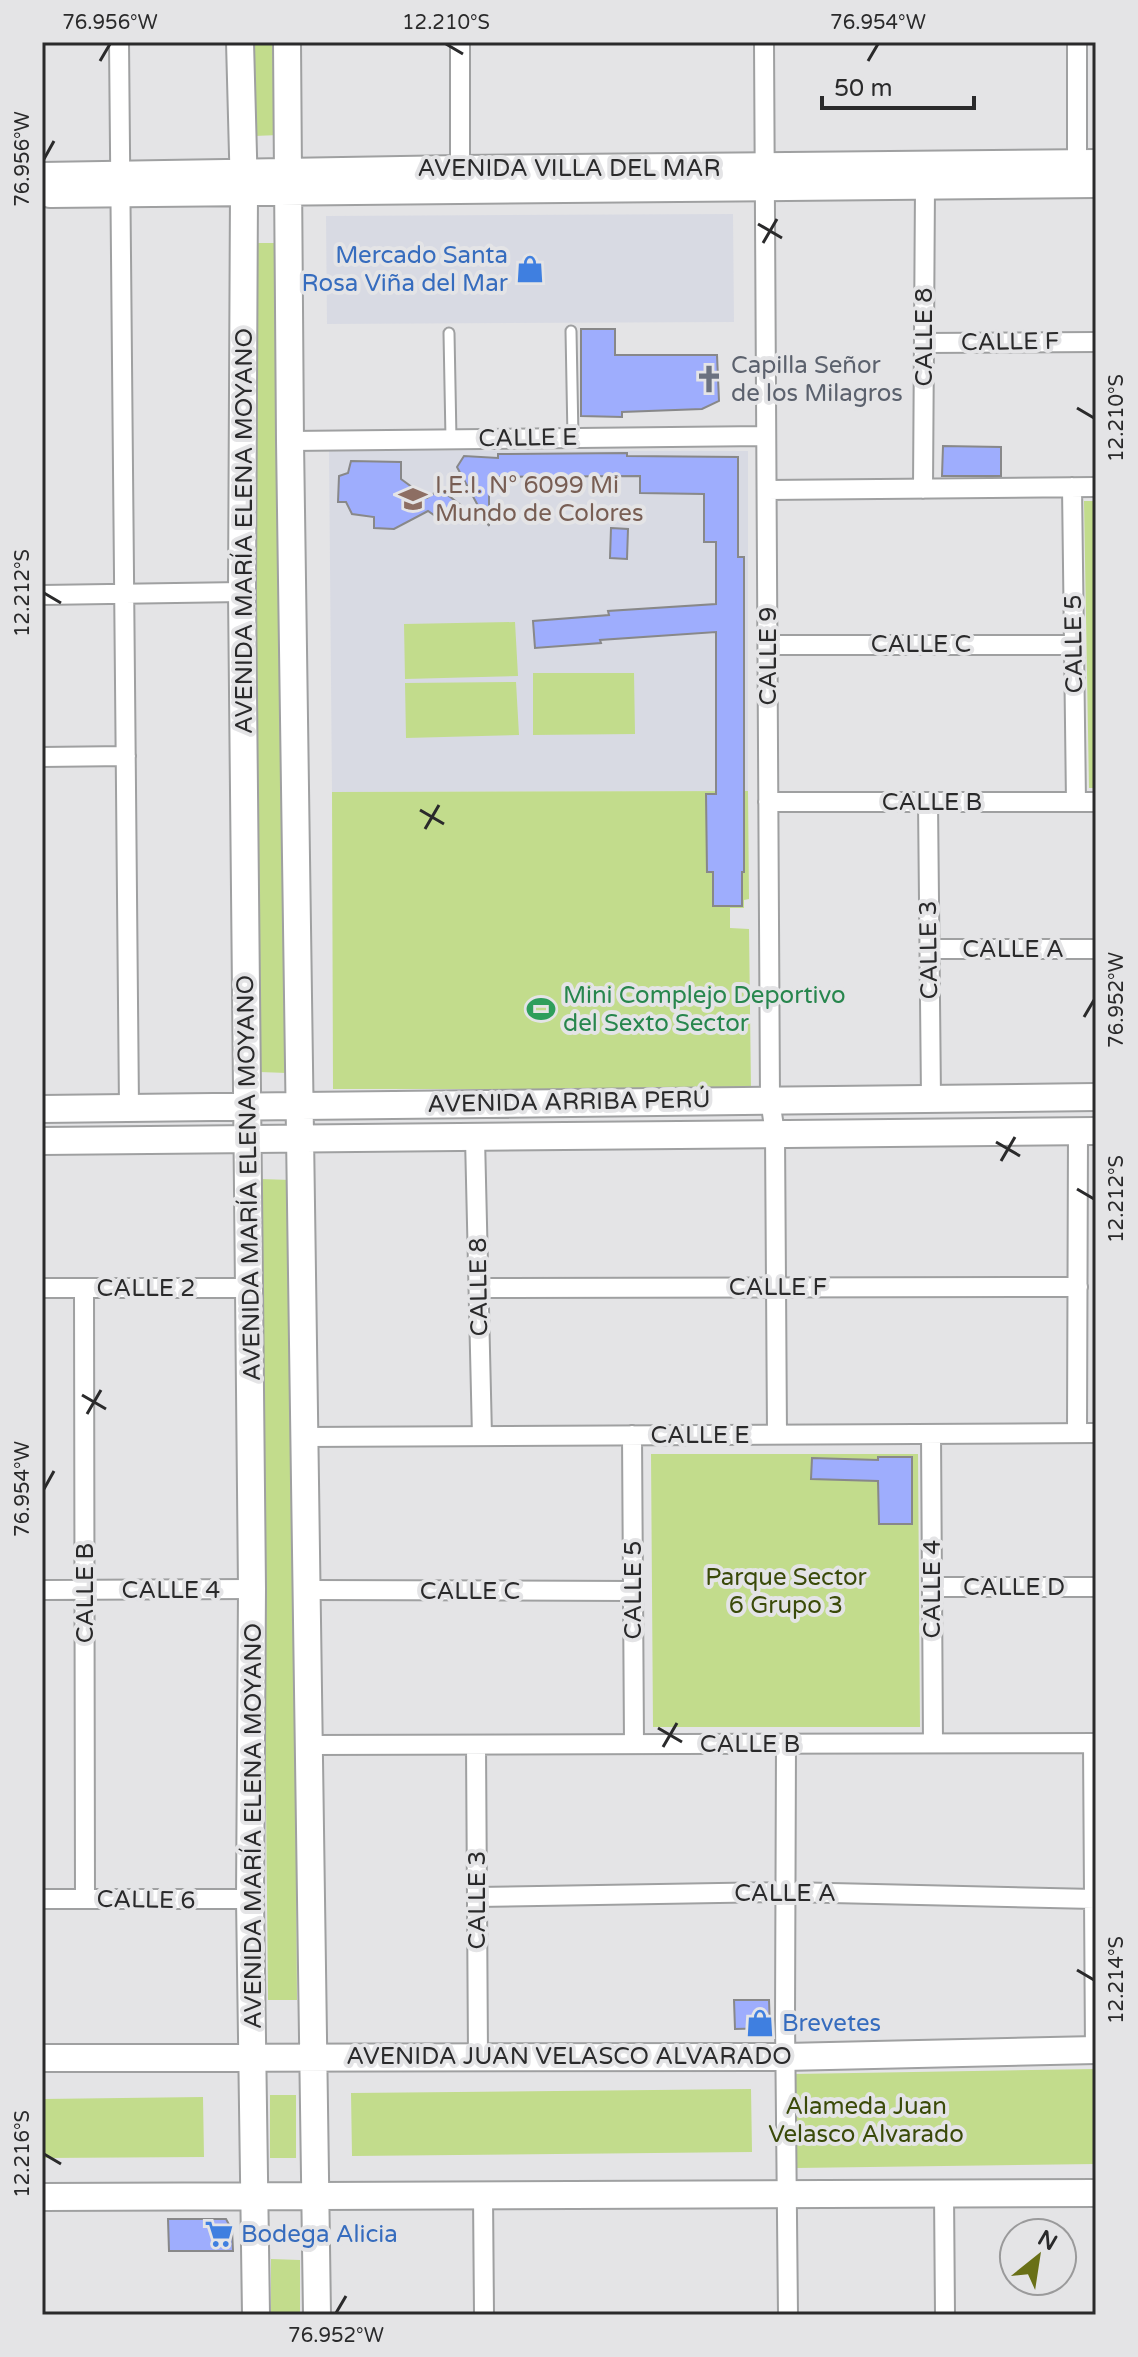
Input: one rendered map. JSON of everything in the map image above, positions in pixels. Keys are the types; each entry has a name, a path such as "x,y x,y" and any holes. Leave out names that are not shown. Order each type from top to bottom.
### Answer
{"street":[{"path":"119,42 129,1108"},
{"name":"AVENIDA MARÍA ELENA MOYANO","path":"240,42 244,182 242,592 252,1589 250,1899 256,2315"},
{"name":"AVENIDA MARÍA ELENA MOYANO","path":"287,42 317,2315"},
{"path":"460,42 460,169"},
{"path":"764,42 765,177"},
{"path":"1077,42 1087,163"},
{"name":"AVENIDA VILLA DEL MAR","path":"42,194 121,184 765,177 1087,163"},
{"name":"AVENIDA VILLA DEL MAR","path":"289,181 460,169 765,177 925,186 1096,184"},
{"name":"AVENIDA VILLA DEL MAR","path":"42,176 121,184"},
{"name":"CALLE 9","path":"765,177 770,1099 775,1134 777,1434"},
{"name":"CALLE 8","path":"923,489 925,186"},
{"name":"CALLE F","path":"924,343 1096,342"},
{"name":"CALLE E","path":"290,441 766,436"},
{"name":"CALLE 5","path":"1072,487 1076,802"},
{"path":"767,490 1096,487"},
{"path":"42,595 242,592"},
{"name":"CALLE C","path":"768,645 1074,645"},
{"path":"42,757 126,756"},
{"name":"CALLE B","path":"768,802 1096,802"},
{"name":"CALLE 3","path":"928,802 931,1098"},
{"name":"CALLE A","path":"929,949 1096,949"},
{"name":"AVENIDA ARRIBA PERÚ","path":"42,1109 1096,1097"},
{"path":"1077,1433 1078,1287 1087,1131"},
{"name":"AVENIDA ARRIBA PERÚ","path":"42,1141 1087,1131"},
{"name":"CALLE 8","path":"475,1138 482,1436"},
{"name":"CALLE F","path":"479,1288 1078,1287"},
{"name":"CALLE 2","path":"42,1288 250,1288"},
{"name":"CALLE B","path":"84,1288 85,1899"},
{"name":"CALLE E","path":"304,1437 1096,1433"},
{"name":"CALLE 4","path":"931,1434 933,1743"},
{"name":"CALLE 5","path":"632,1435 634,1744"},
{"name":"CALLE D","path":"932,1587 1096,1587"},
{"name":"CALLE 4","path":"42,1590 252,1589"},
{"name":"CALLE C","path":"306,1590 633,1591"},
{"path":"1094,1743 1096,2050"},
{"name":"CALLE B","path":"309,1745 1094,1743"},
{"path":"786,1744 788,2315"},
{"name":"CALLE 3","path":"476,1745 478,2056"},
{"name":"CALLE A","path":"477,1897 787,1892 1094,1899"},
{"name":"CALLE 6","path":"42,1899 250,1899"},
{"name":"AVENIDA JUAN VELASCO ALVARADO","path":"42,2058 785,2057 1096,2050"},
{"path":"944,2193 945,2315"},
{"path":"42,2197 1096,2193"},
{"path":"483,2195 484,2315"}],"lane":[{"path":"571,331 573,438"},
{"path":"449,333 451,439"}],"shaded area":[{"name":"Mercado Santa Rosa Viña del Mar","path":"733,214 734,322 327,324 326,216"},
{"path":"329,450 748,451 748,791 332,792"}],"green space":[{"path":"252,42 277,42 279,135 254,136"},
{"path":"253,243 278,243 287,1073 260,1072"},
{"path":"1084,501 1096,501 1096,788 1089,788"},
{"path":"515,622 518,676 405,679 404,624"},
{"path":"533,673 634,673 635,734 533,735"},
{"path":"516,682 519,735 406,738 405,683"},
{"name":"Mini Complejo Deportivo del Sexto Sector","path":"748,791 749,899 744,900 744,908 730,908 730,928 749,929 751,1089 333,1089 332,792"},
{"path":"260,1179 291,1180 297,2000 268,2000"},
{"name":"Parque Sector 6 Grupo 3","path":"651,1454 918,1454 920,1727 653,1727"},
{"name":"Alameda Juan Velasco Alvarado","path":"1096,2069 1096,2164 796,2168 794,2074"},
{"name":"Alameda Juan Velasco Alvarado","path":"751,2089 752,2152 352,2156 351,2093"},
{"path":"270,2095 296,2095 296,2158 270,2158"},
{"path":"203,2097 204,2157 42,2158 42,2099"},
{"path":"271,2259 300,2260 300,2315 271,2315"}],"building":[{"path":"581,329 615,329 615,355 717,355 719,401 702,409 622,412 622,417 581,416"},
{"path":"943,446 1001,447 1001,476 942,476"},
{"path":"627,453 627,456 738,457 738,557 744,557 742,906 713,906 713,872 707,872 706,794 716,794 716,632 535,648 533,621 609,615 608,611 716,604 716,542 704,542 704,494 640,493 640,476 489,477 489,526 457,467 464,456 498,458 498,454"},
{"path":"351,461 401,462 401,479 427,498 440,489 463,507 441,520 428,511 394,529 374,528 374,517 352,514 346,502 338,502 339,476 348,473"},
{"path":"611,528 628,529 627,559 610,558"},
{"path":"878,1457 912,1457 912,1524 879,1524 878,1481 811,1479 812,1458 878,1460"},
{"path":"734,2000 769,2000 770,2028 735,2029"},
{"path":"168,2219 226,2219 232,2230 233,2251 169,2251"}],"place":[{"name":"Mercado Santa Rosa Viña del Mar","path":"530,269"},
{"name":"Capilla Señor de los Milagros","path":"709,379"},
{"name":"I.E.I. N° 6099 Mi Mundo de Colores","path":"413,499"},
{"name":"Mini Complejo Deportivo del Sexto Sector","path":"541,1009"},
{"name":"Brevetes","path":"760,2023"},
{"name":"Bodega Alicia","path":"219,2234"}]}
